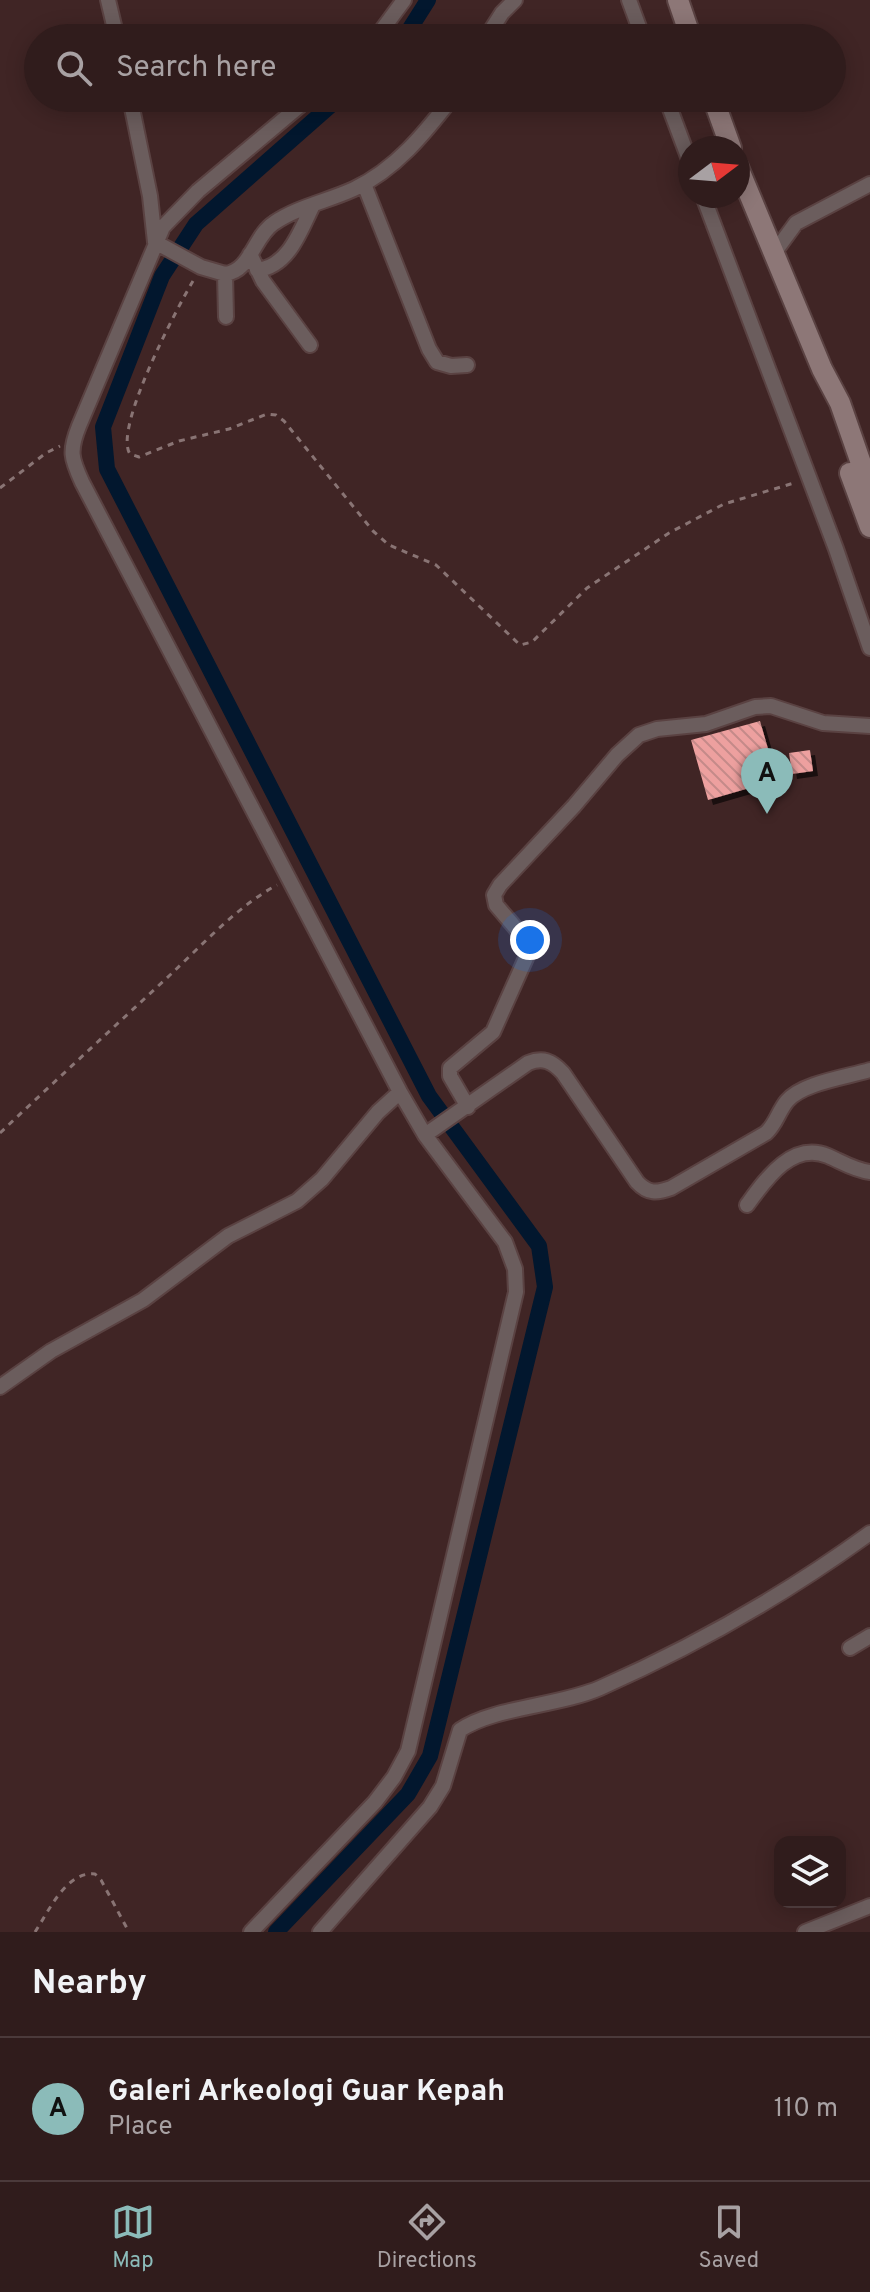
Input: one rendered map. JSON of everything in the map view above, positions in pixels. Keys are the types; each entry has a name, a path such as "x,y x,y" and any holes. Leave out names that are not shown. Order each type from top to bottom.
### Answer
{"main road":[{"path":"678,0 686,24"},
{"path":"718,112 727,136"},
{"path":"750,196 822,369 840,403 870,487"},
{"path":"822,369 827,406 870,527"}],"street":[{"path":"108,0 114,24"},
{"path":"386,24 404,0"},
{"path":"495,24 515,0"},
{"path":"629,0 638,24"},
{"path":"133,112 150,196 155,242"},
{"path":"256,1931 375,1802 408,1751 516,1292 515,1269 505,1242 431,1132 400,1092 72,458 72,445 155,242 170,217 292,112"},
{"path":"155,242 198,265 225,274 237,271 261,234 274,222 364,184 399,160 440,112"},
{"path":"671,112 680,136"},
{"path":"364,184 429,349 437,362 451,366 467,365"},
{"path":"774,253 796,223 870,184"},
{"path":"257,270 273,267 282,260 312,207"},
{"path":"708,208 870,648"},
{"path":"250,254 257,270 310,345"},
{"path":"225,274 226,317"},
{"path":"464,1109 450,1076 450,1068 456,1060 481,1044 496,1027 526,958 525,939 496,905 494,895 627,745 648,731 706,724 762,706 777,706 823,723 870,726"},
{"path":"431,1132 528,1063 540,1060 551,1062 563,1073 637,1182 656,1193 671,1188 766,1133 794,1094 870,1070"},
{"path":"0,1387 59,1346 143,1300 228,1236 297,1201 322,1179 378,1112 400,1092"},
{"path":"747,1205 779,1168 803,1152 814,1151 857,1170 870,1172"},
{"path":"320,1932 430,1807 443,1786 460,1730 485,1718 585,1693 675,1652 756,1609 870,1533"},
{"path":"850,1648 870,1636"},
{"path":"805,1932 870,1906"}],"path":[{"path":"198,265 131,415 126,442 130,454 139,457 179,441 229,429 261,415 276,415 382,539 396,549 436,565 520,645 532,642 587,588 669,533 724,504 809,478"},
{"path":"0,488 51,450 72,445"},
{"path":"0,1133 93,1044 256,898 288,880"},
{"path":"35,1932 66,1887 76,1877 86,1873 95,1874 101,1880 129,1932"}],"building":[{"path":"760,721 777,780 708,800 691,740"},
{"path":"810,750 813,771 792,774 789,753"}],"waterway":[{"path":"413,24 428,0"},
{"path":"276,1932 408,1794 430,1756 545,1287 539,1246 429,1096 107,469 103,427 162,276 196,224 323,112"}],"place":[{"name":"Galeri Arkeologi Guar Kepah","path":"767,814"}]}
